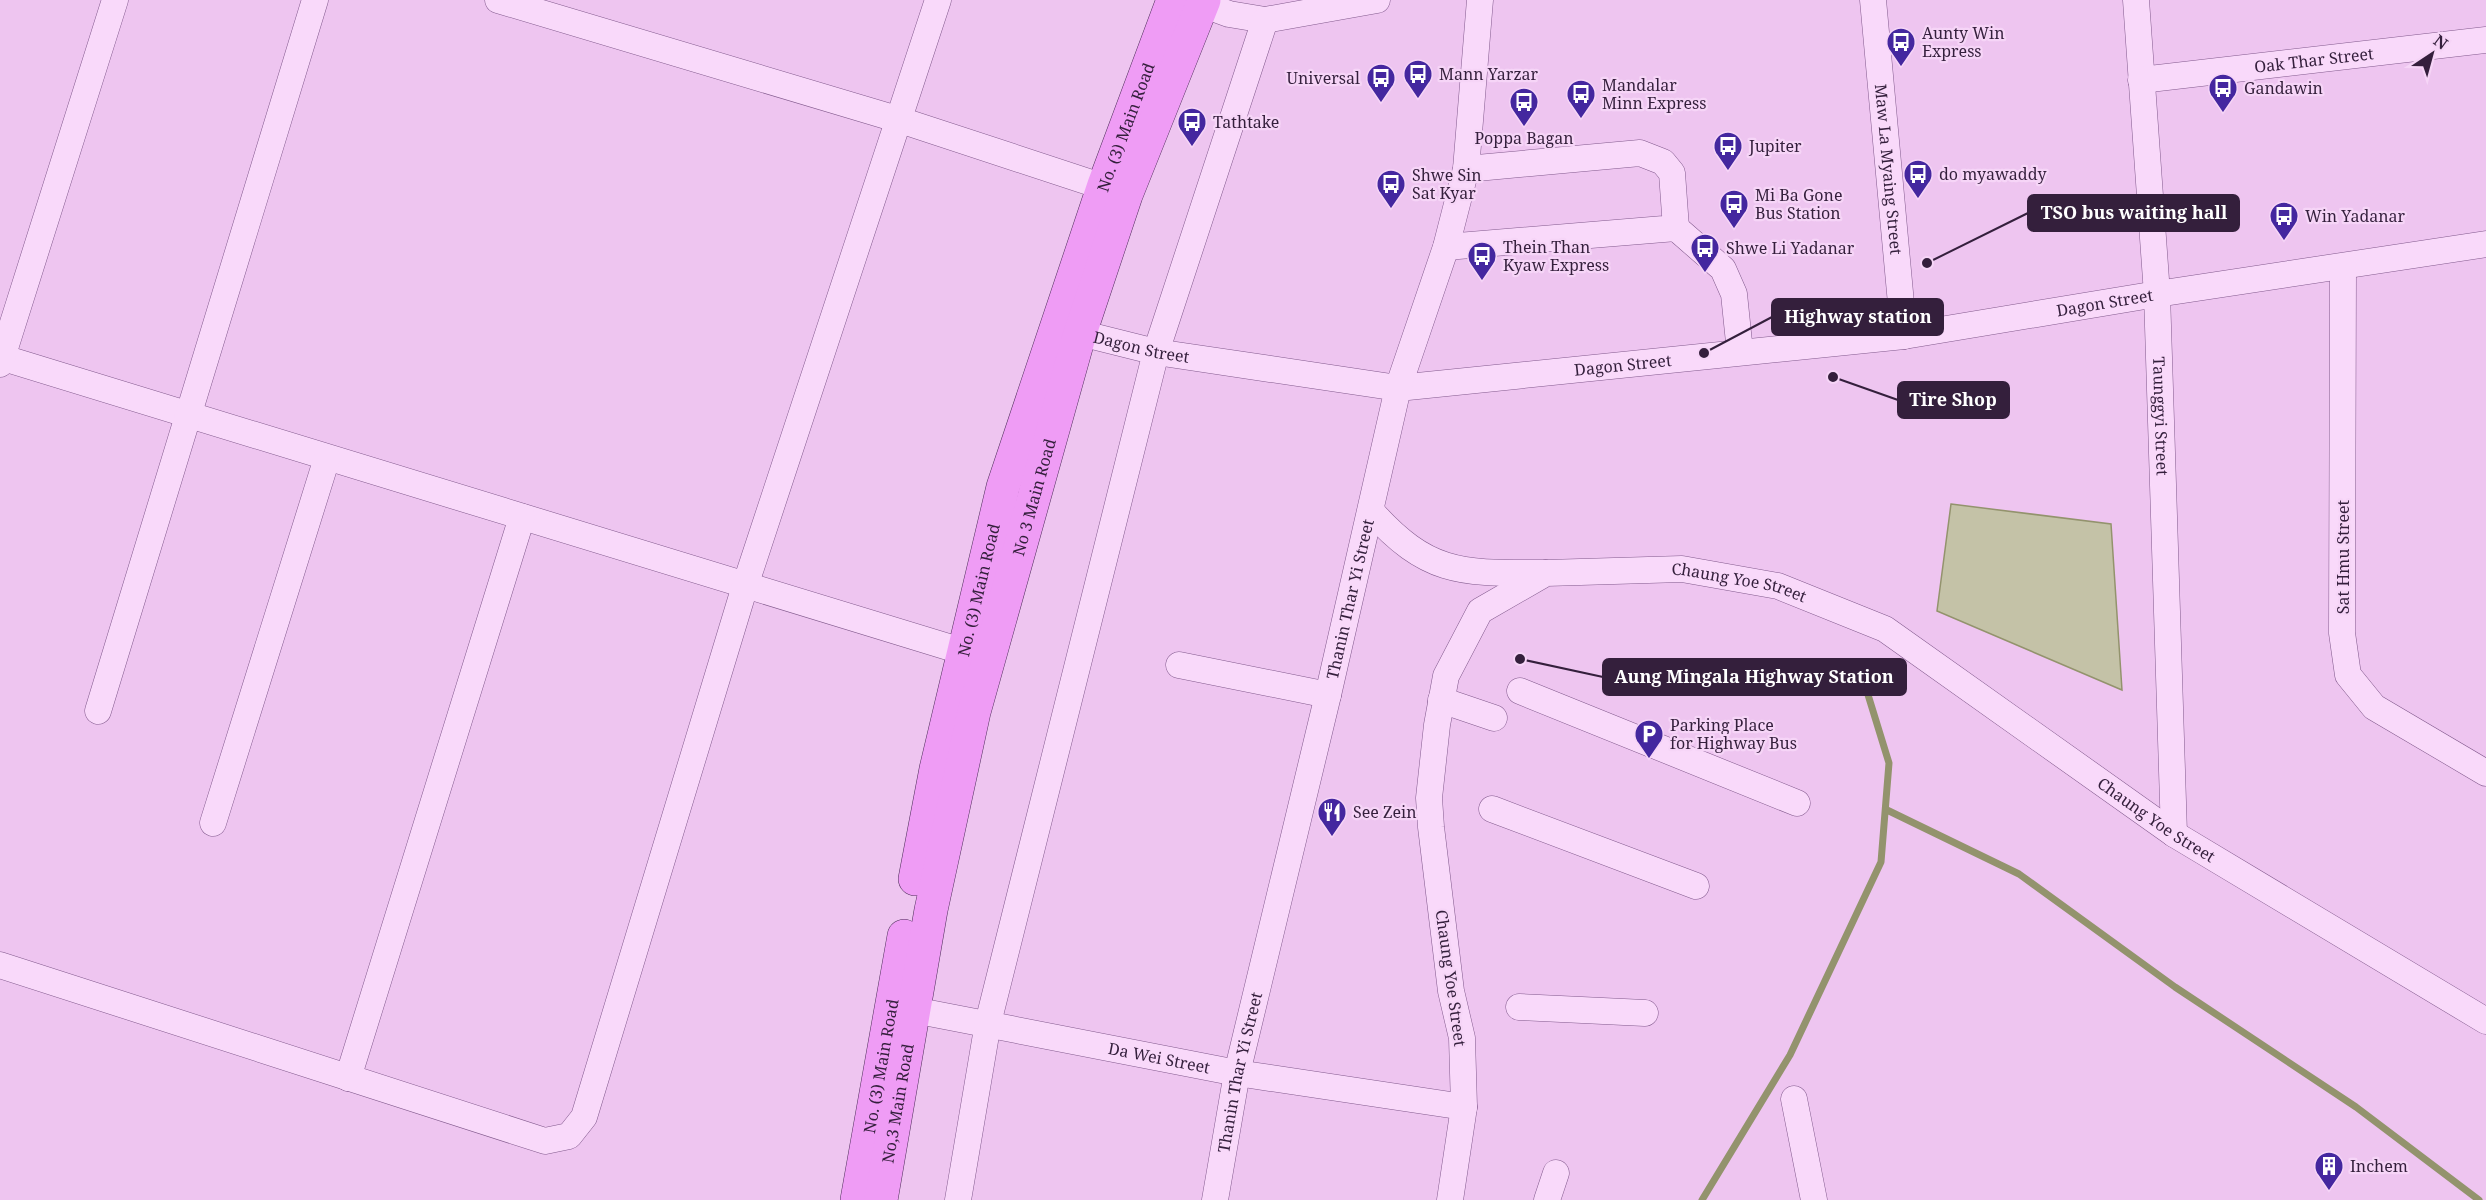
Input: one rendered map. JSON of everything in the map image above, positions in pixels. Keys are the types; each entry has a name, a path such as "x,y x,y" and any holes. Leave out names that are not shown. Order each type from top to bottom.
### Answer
{"main road":[{"name":"No 3 Main Road","path":"902,1007 931,910 974,712 976,656 1080,333 1115,190 1193,1"},
{"name":"No. (3) Main Road","path":"976,656 1004,487 1115,190"},
{"name":"No. (3) Main Road","path":"857,1200 902,1007"},
{"name":"No,3 Main Road","path":"882,1200 902,1007"}],"street":[{"path":"115,0 1,360 976,656"},
{"path":"98,711 315,0"},
{"path":"498,0 900,120 1115,190"},
{"path":"0,965 545,1141 569,1136 584,1117 745,586 938,0"},
{"path":"1193,1 1229,14 1265,20 1377,0"},
{"name":"Thanin Thar Yi Street","path":"1215,1200 1237,1073 1328,695 1398,388 1446,247 1466,170 1480,0"},
{"name":"Maw La Myaing Street","path":"1874,0 1904,336"},
{"name":"Taunggyi Street","path":"2136,0 2157,294 2175,834"},
{"path":"958,1200 988,1023 1156,352 1265,20"},
{"name":"Oak Thar Street","path":"2141,80 2486,40"},
{"path":"1466,170 1640,153 1663,162 1672,172 1676,228 1723,269 1734,294 1740,352"},
{"path":"1446,247 1676,228"},
{"name":"Dagon Street","path":"1080,333 1156,352 1398,388 1904,336 2157,294 2486,244"},
{"name":"Sat Hmu Street","path":"2343,267 2342,633 2348,675 2374,708 2486,773"},
{"path":"213,823 327,458"},
{"path":"1371,512 1395,538 1420,556 1464,571 1546,573"},
{"path":"348,1078 522,517"},
{"name":"Chaung Yoe Street","path":"1449,1200 1464,1107 1462,1038 1451,991 1430,818 1429,798 1441,700 1446,676 1480,612 1546,573 1682,569 1778,586 1885,629 2175,834 2486,1021"},
{"path":"1179,665 1328,695"},
{"path":"1520,691 1797,803"},
{"path":"1441,700 1494,718"},
{"path":"1492,809 1696,886"},
{"name":"Da Wei Street","path":"902,1007 1237,1073 1464,1107"},
{"path":"1519,1007 1645,1013"},
{"path":"1794,1099 1814,1200"},
{"path":"1547,1200 1556,1173"}],"shaded area":[{"path":"1951,504 2111,524 2122,690 1937,611"}],"waterway":[{"path":"1702,1200 1790,1055 1881,862 1889,763 1865,685"},
{"path":"1887,810 2019,874 2175,987 2356,1107 2479,1200"}],"place":[{"name":"Aunty Win Express","path":"1901,68"},
{"name":"Mann Yarzar","path":"1418,100"},
{"name":"Universal","path":"1381,104"},
{"name":"Gandawin","path":"2223,114"},
{"name":"Mandalar Minn Express","path":"1581,120"},
{"name":"Poppa Bagan","path":"1524,128"},
{"name":"Tathtake","path":"1192,148"},
{"name":"Jupiter","path":"1728,172"},
{"name":"do myawaddy","path":"1918,200"},
{"name":"Shwe Sin Sat Kyar","path":"1391,210"},
{"name":"Mi Ba Gone Bus Station","path":"1734,230"},
{"name":"Win Yadanar","path":"2284,242"},
{"name":"TSO bus waiting hall","path":"1927,263"},
{"name":"Shwe Li Yadanar","path":"1705,274"},
{"name":"Thein Than Kyaw Express","path":"1482,282"},
{"name":"Highway station","path":"1704,353"},
{"name":"Tire Shop","path":"1833,377"},
{"name":"Aung Mingala Highway Station","path":"1520,659"},
{"name":"Parking Place for Highway Bus","path":"1649,760"},
{"name":"See Zein","path":"1332,838"},
{"name":"Inchem","path":"2329,1192"}]}
